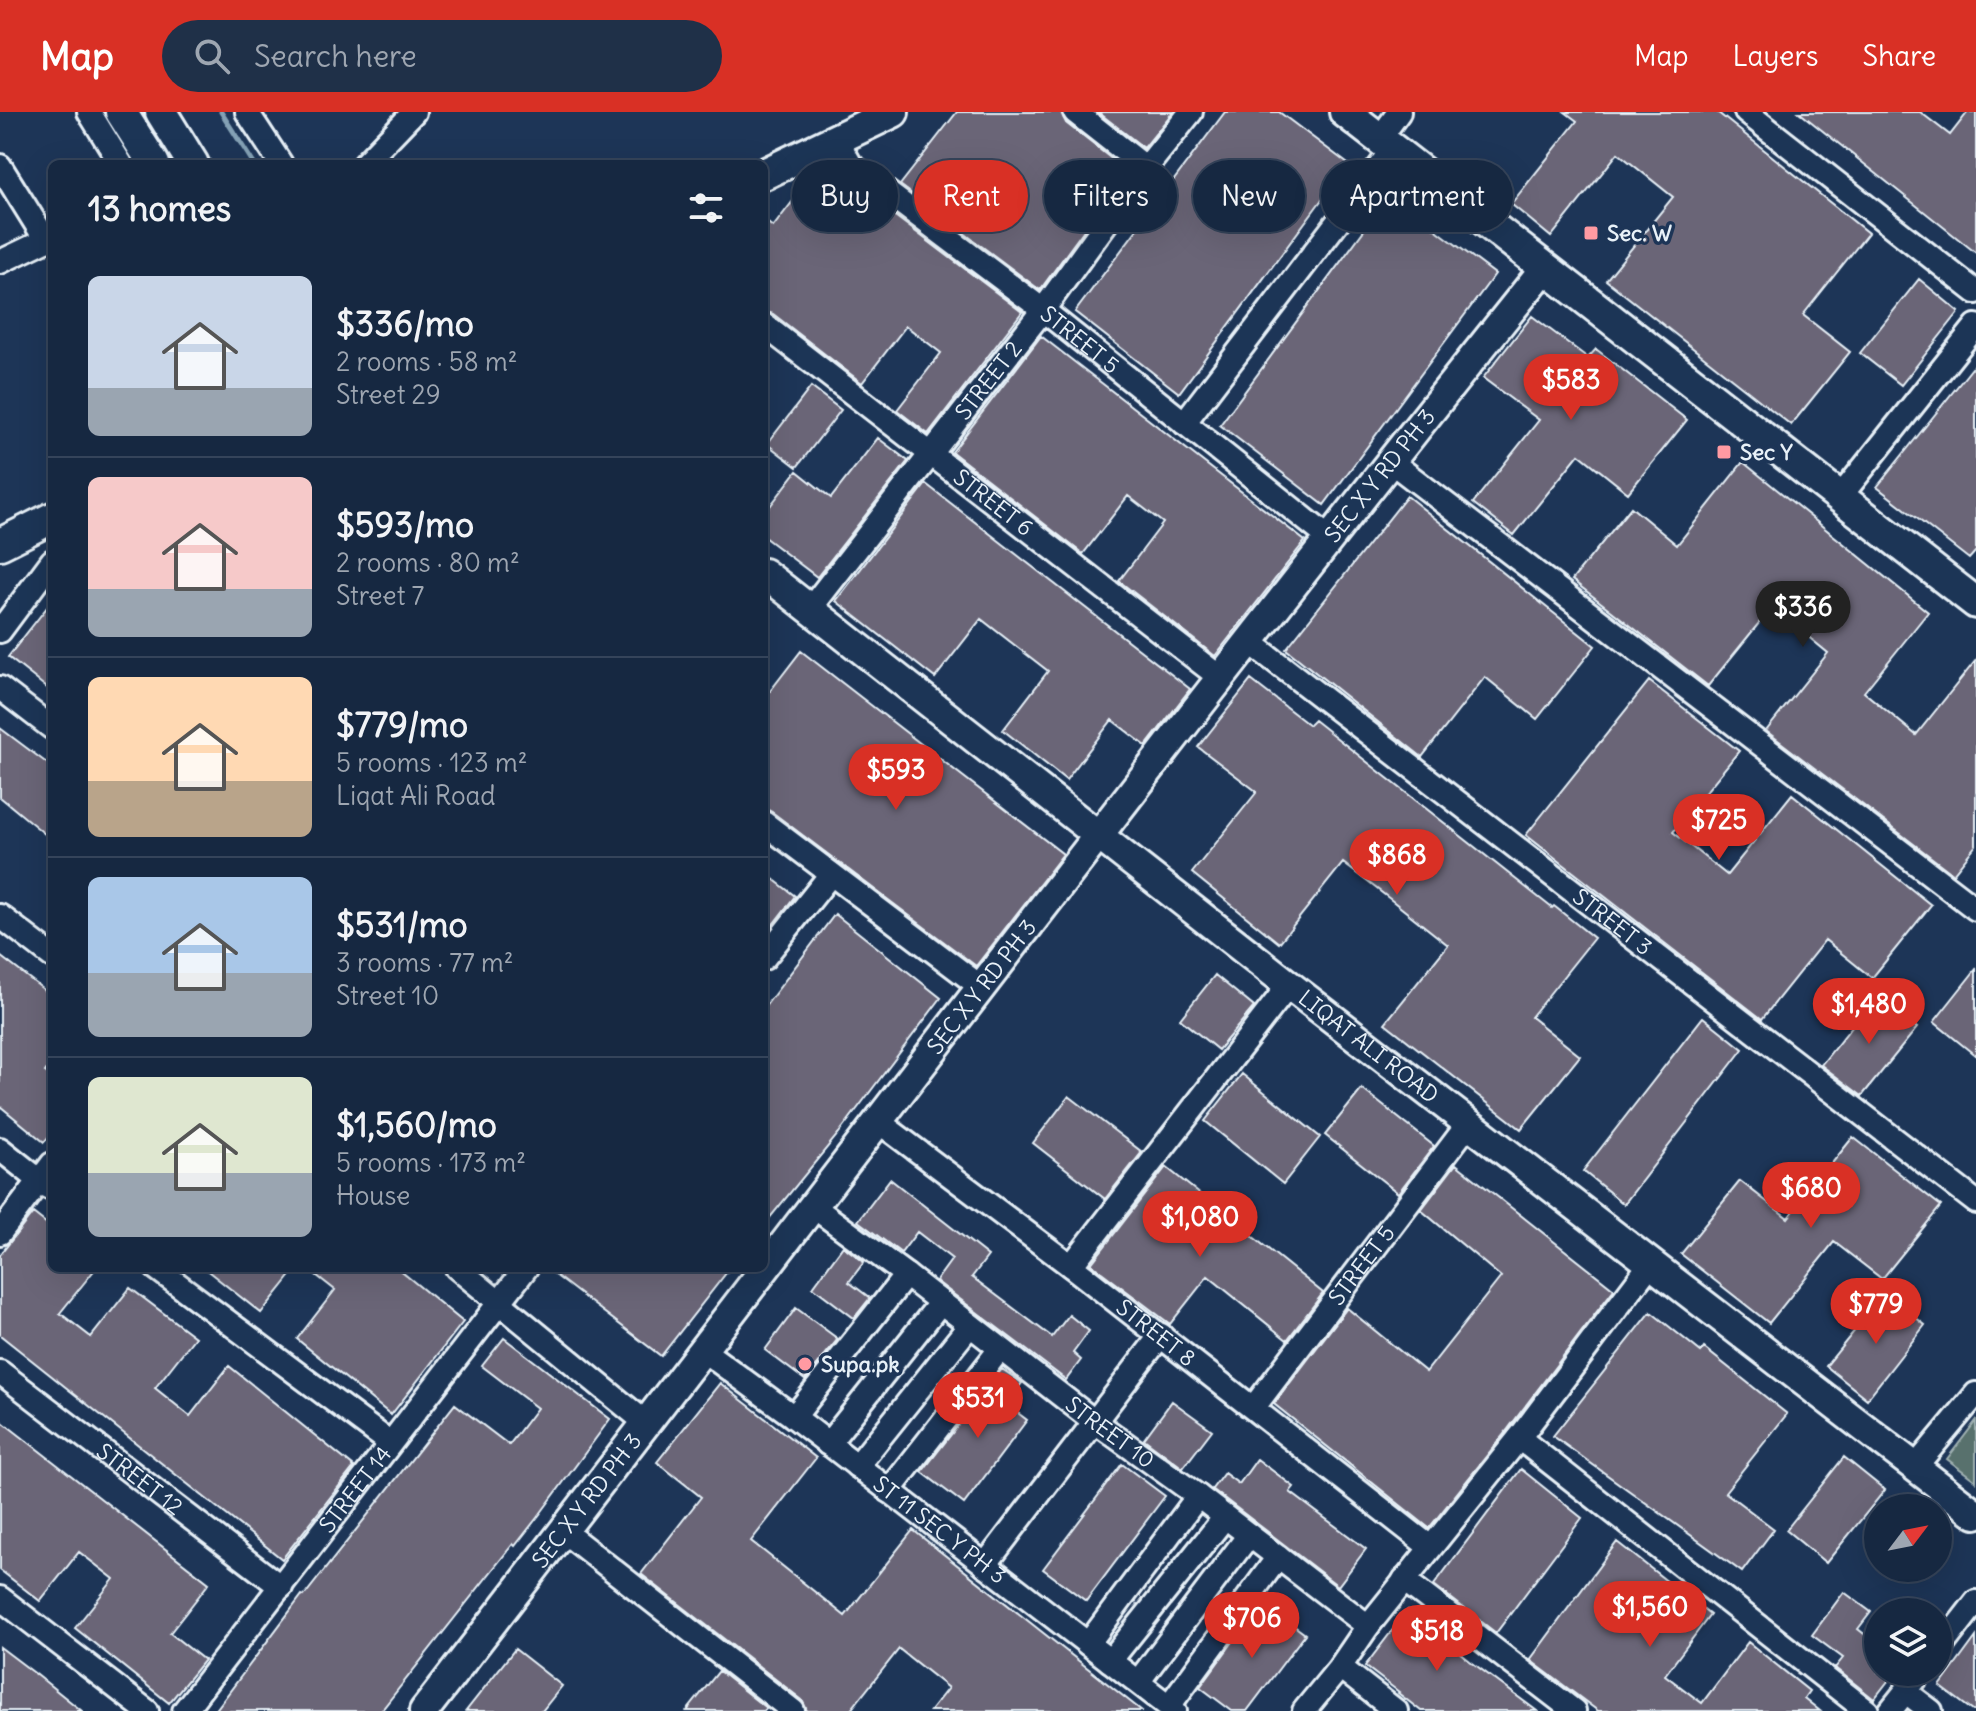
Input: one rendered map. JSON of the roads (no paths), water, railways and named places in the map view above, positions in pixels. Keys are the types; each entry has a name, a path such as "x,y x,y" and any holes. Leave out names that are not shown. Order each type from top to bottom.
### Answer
{"main road":[{"path":"121,112 151,160"},
{"path":"161,112 191,160"},
{"path":"768,172 893,112"},
{"path":"1345,112 1976,603"},
{"path":"0,544 48,520"}],"street":[{"path":"89,112 119,160"},
{"path":"247,112 278,160"},
{"path":"368,160 414,112"},
{"path":"1075,112 1136,160"},
{"name":"STREET 2","path":"1152,160 1191,112"},
{"path":"1184,423 1386,144 1399,112"},
{"path":"1746,112 1976,292"},
{"name":"STREET 5","path":"836,139 851,165 1043,310 1330,539"},
{"path":"0,166 48,237"},
{"name":"STREET 2","path":"810,609 1043,310 1100,232"},
{"path":"0,262 48,238"},
{"name":"SEC X Y RD PH 3","path":"768,1267 981,987 1390,461 1544,269"},
{"path":"1840,497 1976,326"},
{"name":"STREET 6","path":"768,328 1222,679"},
{"path":"1390,461 1976,909"},
{"path":"0,631 48,566"},
{"name":"LIQAT ALI ROAD","path":"768,576 1289,985 1976,1514"},
{"name":"STREET 3","path":"1250,642 1976,1202"},
{"path":"0,688 48,725"},
{"path":"768,826 981,987"},
{"path":"768,953 831,874"},
{"path":"0,916 48,953"},
{"path":"1071,1266 1289,985"},
{"name":"STREET 8","path":"879,1122 1161,1335 1430,1547"},
{"name":"STREET 5","path":"1254,1407 1469,1123"},
{"path":"0,1149 48,1179 0,1233"},
{"name":"STREET 10","path":"814,1207 1368,1626"},
{"path":"1304,1711 1404,1580 1519,1438 1651,1263"},
{"path":"161,1272 389,1442"},
{"path":"462,1272 646,1423"},
{"name":"STREET 14","path":"184,1711 523,1272"},
{"name":"SEC X Y RD PH 3","path":"424,1711 764,1272"},
{"path":"794,1417 906,1275"},
{"path":"828,1444 941,1302"},
{"path":"857,1466 970,1325"},
{"path":"985,1565 1161,1335"},
{"path":"889,1491 1000,1349"},
{"name":"ST 11 SEC Y PH 3","path":"704,1351 1172,1708"},
{"name":"STREET 12","path":"0,1372 281,1587"},
{"path":"1916,1466 1976,1394"},
{"path":"1519,1438 1867,1711"},
{"path":"1088,1644 1198,1496"},
{"path":"1110,1661 1225,1517"},
{"path":"563,1531 793,1711"},
{"path":"1138,1682 1249,1535"},
{"path":"1172,1708 1278,1557"},
{"path":"1404,1580 1574,1711"},
{"path":"0,1598 147,1711"},
{"path":"1952,1633 1976,1602"},
{"path":"1340,1667 1396,1711"},
{"path":"1890,1711 1910,1686"},
{"path":"1906,1692 1931,1711"}],"waterway":[{"path":"221,112 251,160"}],"place":[{"name":"Sec. W","path":"1591,233"},
{"name":"Sec Y","path":"1724,452"},
{"name":"Supa.pk","path":"805,1364"}]}
